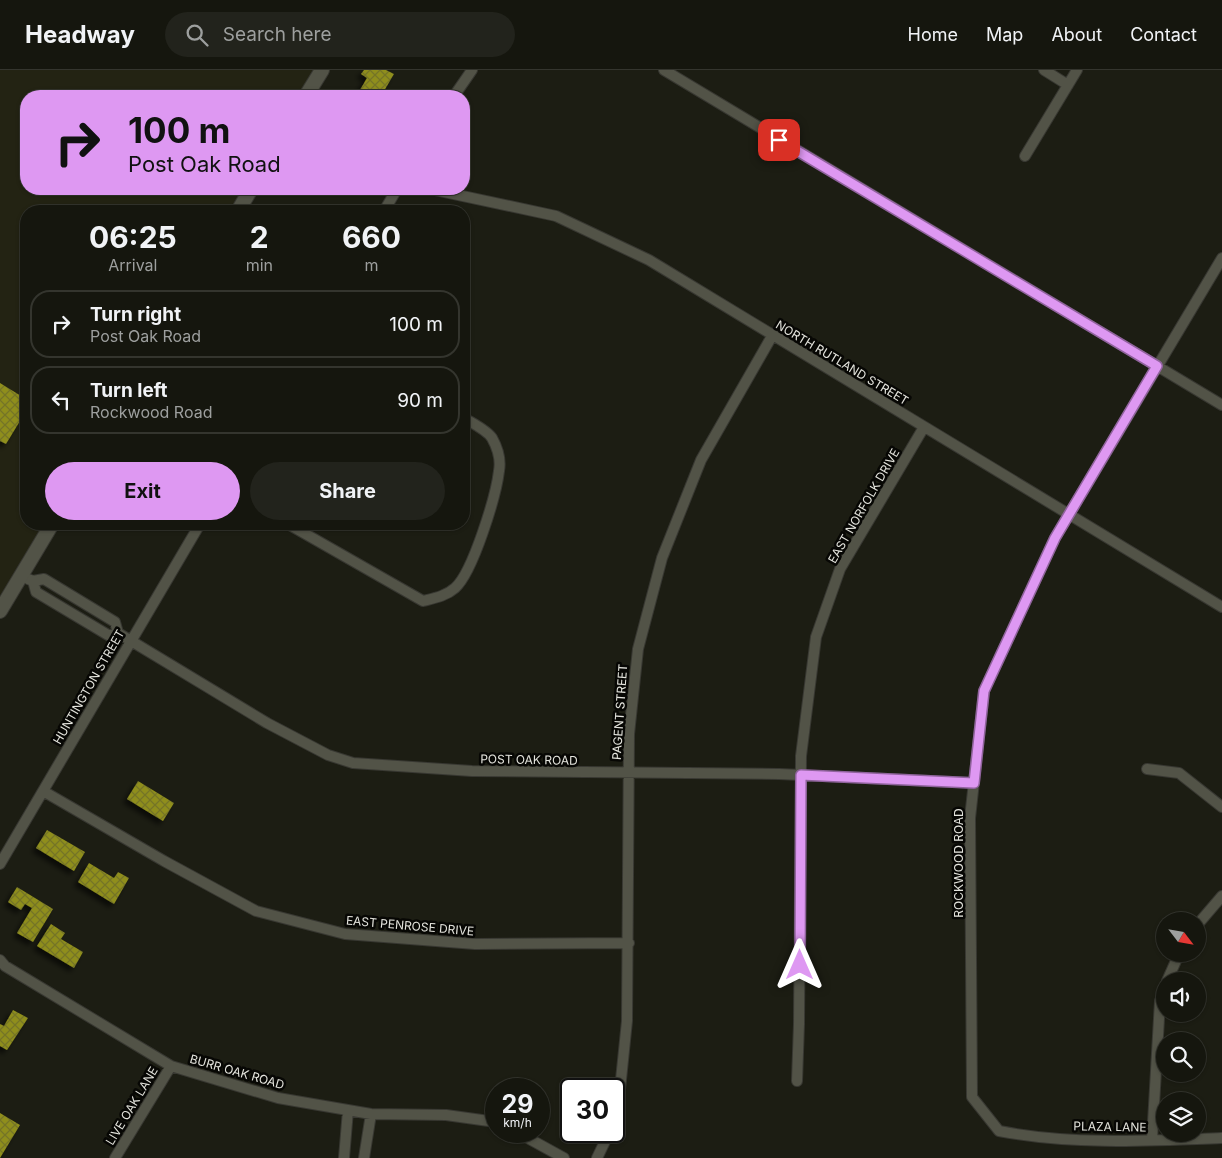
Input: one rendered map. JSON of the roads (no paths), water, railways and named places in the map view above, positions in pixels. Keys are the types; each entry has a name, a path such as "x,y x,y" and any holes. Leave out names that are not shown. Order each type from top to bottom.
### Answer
{"street":[{"path":"310,90 322,70"},
{"path":"458,90 472,70"},
{"path":"664,70 1222,406"},
{"path":"1044,70 1068,84"},
{"path":"1024,156 1077,70"},
{"name":"NORTH RUTLAND STREET","path":"458,195 556,216 649,260 1222,606"},
{"name":"ROCKWOOD ROAD","path":"999,1132 972,1097 970,818 984,691 1055,538 1222,258"},
{"name":"PAGENT STREET","path":"621,1078 627,1021 628,943 626,886 629,734 638,649 662,558 701,460 772,336"},
{"path":"298,530 423,602 442,596 456,587 473,558 500,470 498,453 491,436 470,422"},
{"name":"EAST NORFOLK DRIVE","path":"797,1082 801,756 816,637 840,569 924,427"},
{"path":"0,611 27,578 49,530"},
{"name":"HUNTINGTON STREET","path":"0,864 196,530"},
{"name":"POST OAK ROAD","path":"27,578 36,592 108,635 118,633 267,723 328,755 353,763 472,772 801,775 974,783"},
{"name":"POST OAK ROAD","path":"27,578 44,579 92,608 115,622 118,633"},
{"path":"1147,769 1179,773 1222,807"},
{"name":"EAST PENROSE DRIVE","path":"43,791 164,862 256,911 345,934 475,944 628,943"},
{"path":"1206,915 1222,896"},
{"name":"BURR OAK ROAD","path":"0,960 5,966 171,1066 278,1098 371,1114 446,1115 485,1120"},
{"path":"1152,1140 1159,1022"},
{"name":"LIVE OAK LANE","path":"115,1158 171,1066"},
{"path":"344,1158 348,1110"},
{"path":"364,1158 371,1114"},
{"name":"PLAZA LANE","path":"999,1132 1036,1139 1152,1140 1222,1138"},
{"path":"537,1143 564,1158"},
{"path":"597,1158 604,1143"}]}
